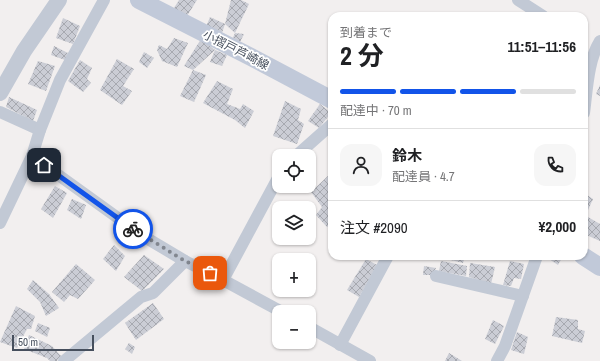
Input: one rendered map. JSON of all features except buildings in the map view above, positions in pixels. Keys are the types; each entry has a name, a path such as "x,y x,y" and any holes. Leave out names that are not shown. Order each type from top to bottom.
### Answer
{"main road":[{"name":"小摺戸芦崎線","path":"139,0 328,98"},
{"path":"588,259 600,267"}],"street":[{"path":"0,93 24,51 59,0"},
{"path":"0,222 32,156 40,130 60,80 104,0"},
{"path":"518,0 537,12"},
{"path":"588,44 598,48 588,86"},
{"path":"0,112 40,130"},
{"path":"304,149 328,128"},
{"path":"32,156 143,236 185,261 272,307"},
{"path":"223,280 272,189"},
{"path":"340,344 386,260"},
{"path":"497,361 505,346 536,260"},
{"path":"64,361 141,297 153,292 185,261"},
{"path":"436,276 523,296"},
{"path":"316,331 370,361"}],"way so far":[{"path":"133,229 185,261 210,273"}],"route":[{"path":"44,165 133,229"}]}
